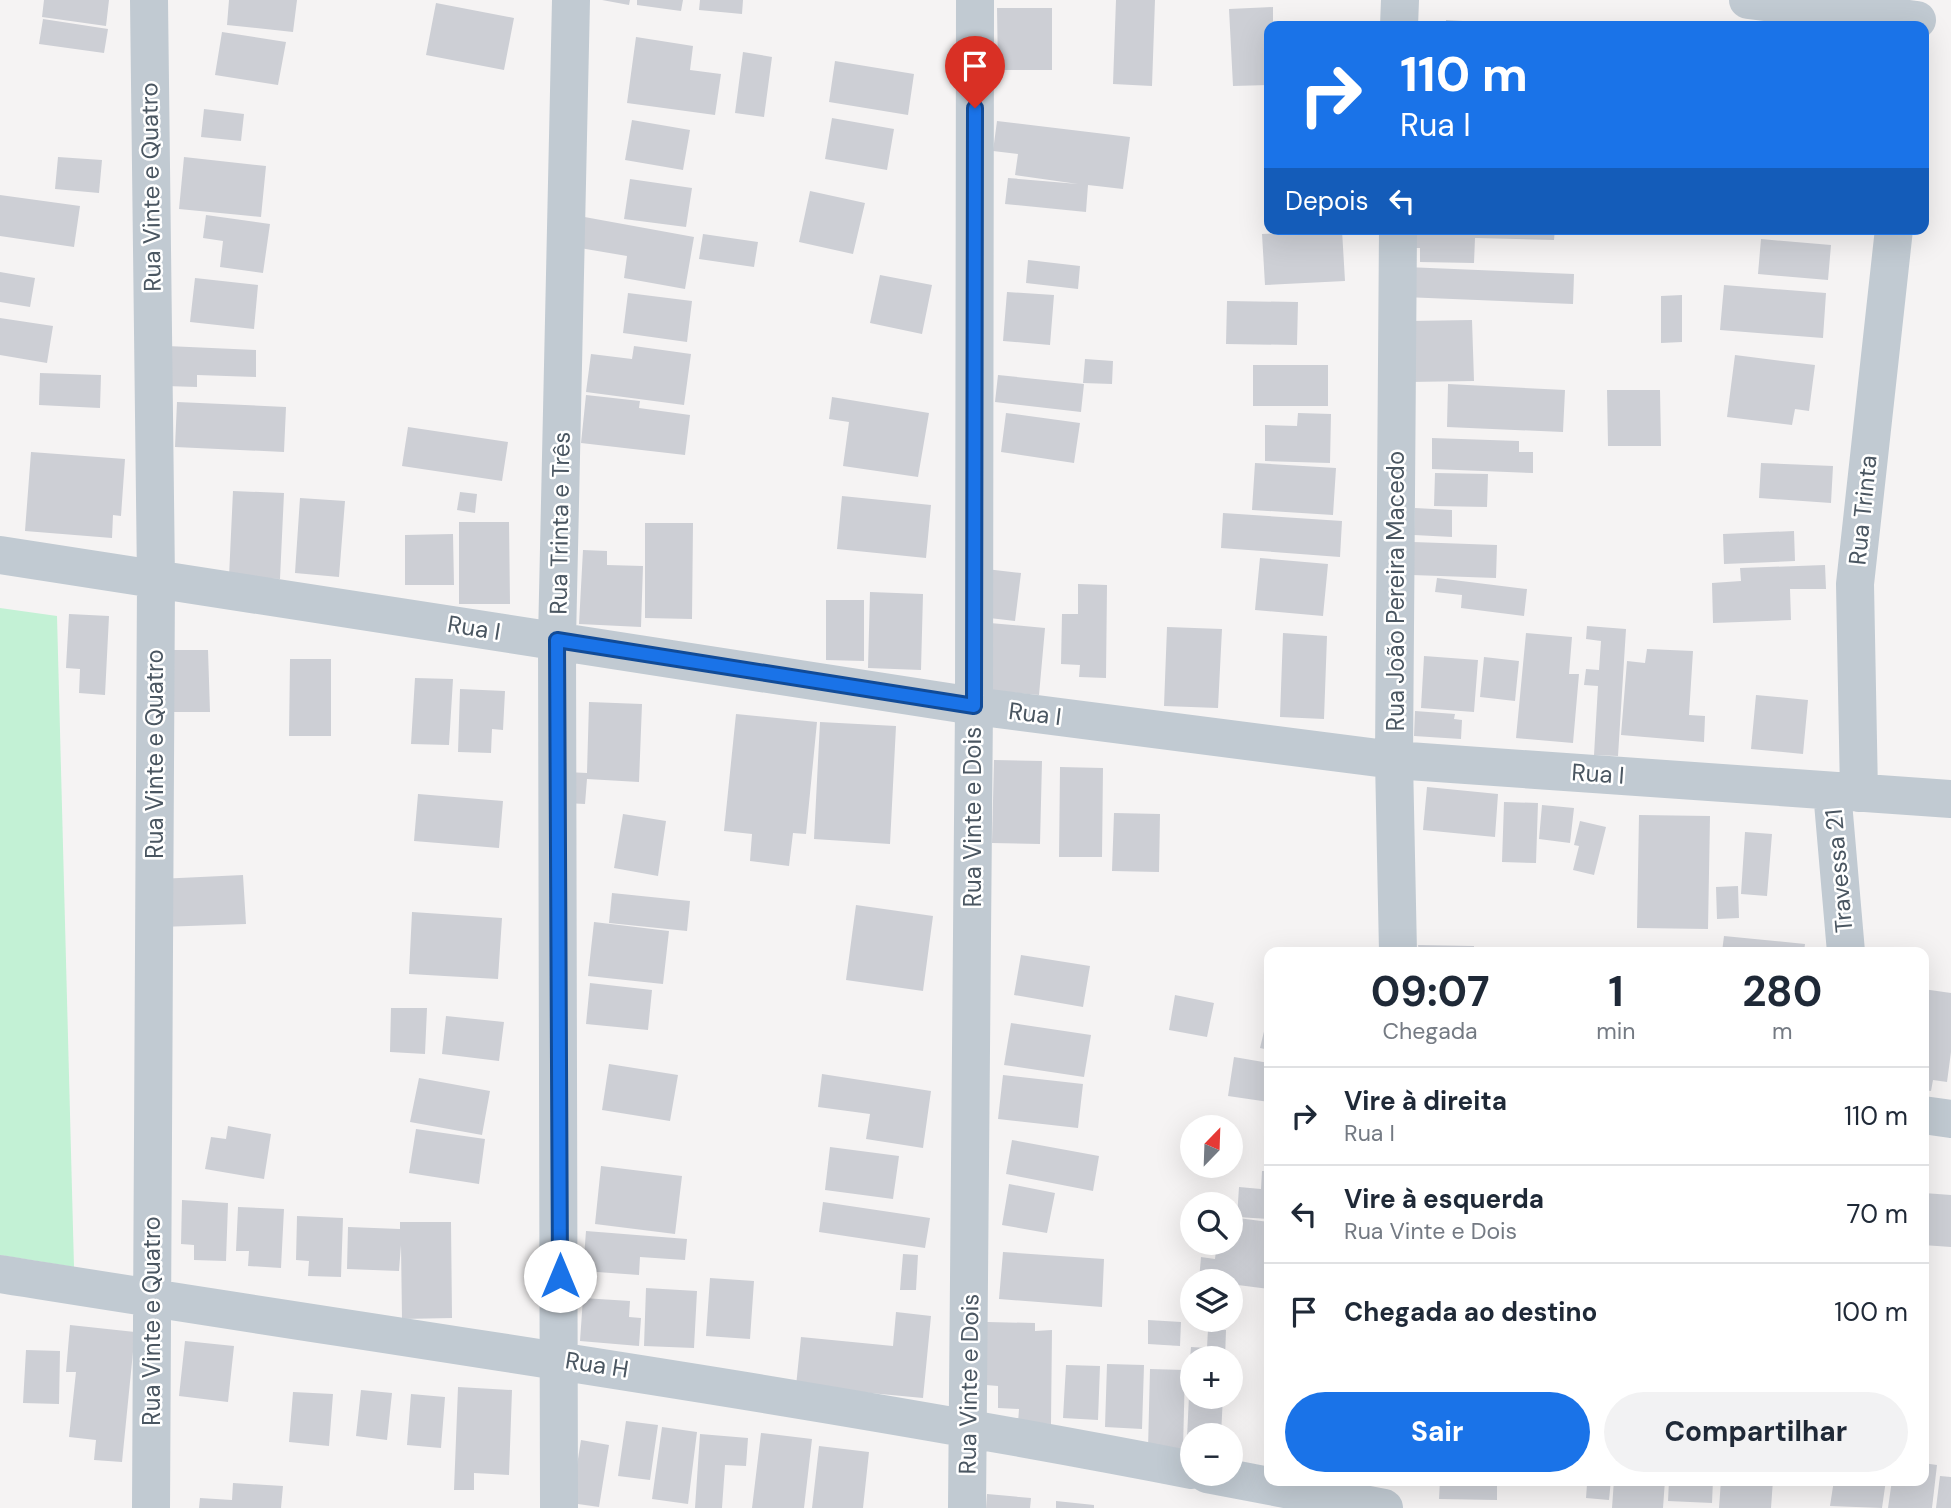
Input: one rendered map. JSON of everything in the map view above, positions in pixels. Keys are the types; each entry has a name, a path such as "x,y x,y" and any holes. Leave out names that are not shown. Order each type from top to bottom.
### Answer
{"street":[{"name":"Rua Vinte e Quatro","path":"149,0 156,580 151,1508"},
{"name":"Rua Trinta e Três","path":"559,1508 557,640 571,0"},
{"name":"Rua Vinte e Dois","path":"967,1508 974,706 975,0"},
{"path":"1399,0 1399,21"},
{"path":"1748,0 1917,15"},
{"name":"Rua João Pereira Macedo","path":"1398,235 1394,760 1398,947"},
{"name":"Rua Trinta","path":"1846,792 1855,584 1893,235"},
{"name":"Rua I","path":"0,555 974,706 1394,760 1951,799"},
{"name":"Travessa 21","path":"1846,792 1846,947"},
{"path":"1929,1116 1951,1119"},
{"name":"Rua H","path":"0,1274 560,1359 969,1427 1180,1469"},
{"path":"1243,1481 1264,1485"},
{"path":"1270,1486 1385,1508 1387,1486"}],"green space":[{"path":"0,608 57,616 74,1267 0,1255"}],"building":[{"path":"44,0 109,0 106,26 42,17"},
{"path":"229,0 297,0 293,32 227,25"},
{"path":"602,0 630,0 629,5"},
{"path":"637,0 683,0 681,11 637,5"},
{"path":"700,0 743,0 742,14 699,10"},
{"path":"1116,0 1155,0 1152,86 1113,84"},
{"path":"436,3 514,18 504,70 426,55"},
{"path":"1273,7 1273,21 1264,21 1264,85 1233,86 1229,9"},
{"path":"997,8 1052,8 1052,70 998,70"},
{"path":"43,19 108,29 104,53 39,44"},
{"path":"222,32 286,42 278,85 215,75"},
{"path":"636,37 693,46 690,70 721,74 715,115 627,103"},
{"path":"743,52 772,57 764,117 735,113"},
{"path":"835,61 914,74 908,115 829,102"},
{"path":"204,109 244,114 241,141 201,137"},
{"path":"832,118 894,129 887,170 825,159"},
{"path":"632,120 690,130 683,170 625,160"},
{"path":"997,121 1130,137 1123,189 1088,185 1086,212 1005,204 1008,178 1078,184 1015,175 1018,154 993,151"},
{"path":"58,157 102,160 99,193 55,189"},
{"path":"184,157 266,166 261,217 179,209"},
{"path":"630,179 692,188 686,227 624,219"},
{"path":"810,191 865,203 853,254 799,242"},
{"path":"0,195 80,206 74,247 0,236"},
{"path":"206,215 270,224 263,273 220,267 223,241 203,238"},
{"path":"579,216 694,237 685,289 624,278 627,256 574,247"},
{"path":"703,234 758,242 754,267 699,259"},
{"path":"1262,234 1342,235 1345,281 1265,285"},
{"path":"1409,235 1554,235 1554,240 1475,238 1474,263 1420,262 1420,248 1408,248"},
{"path":"1761,239 1831,245 1828,280 1758,274"},
{"path":"1028,260 1080,266 1078,289 1026,283"},
{"path":"1406,267 1574,274 1573,304 1404,297"},
{"path":"0,272 35,278 30,307 0,302"},
{"path":"880,275 932,285 922,334 870,323"},
{"path":"195,278 258,285 254,329 190,322"},
{"path":"1724,285 1826,293 1823,338 1720,330"},
{"path":"1007,292 1054,295 1050,345 1003,341"},
{"path":"628,293 692,301 687,342 623,333"},
{"path":"1682,295 1682,342 1661,343 1661,296"},
{"path":"1227,301 1298,302 1297,345 1226,344"},
{"path":"0,318 53,326 47,363 0,355"},
{"path":"1472,320 1474,381 1409,382 1408,321"},
{"path":"167,346 256,350 256,377 197,375 197,387 166,386"},
{"path":"634,346 691,354 684,405 586,392 591,354 632,359"},
{"path":"1735,355 1815,365 1809,411 1795,409 1792,425 1727,417"},
{"path":"1085,359 1113,361 1112,384 1083,383"},
{"path":"1253,365 1328,365 1328,406 1253,406"},
{"path":"40,373 101,375 100,408 39,405"},
{"path":"998,375 1084,384 1081,412 995,402"},
{"path":"1448,384 1565,390 1563,432 1447,427"},
{"path":"1607,390 1660,390 1661,446 1608,446"},
{"path":"586,395 640,401 639,408 690,415 685,455 581,443"},
{"path":"832,397 929,413 918,477 843,466 849,422 829,419"},
{"path":"177,402 286,407 284,452 175,447"},
{"path":"1006,413 1080,423 1074,463 1001,452"},
{"path":"1298,413 1331,414 1330,463 1265,461 1265,425 1297,426"},
{"path":"408,427 508,442 502,481 402,466"},
{"path":"1432,438 1519,441 1519,452 1533,452 1533,473 1432,469"},
{"path":"31,452 125,459 121,516 113,515 112,538 25,531"},
{"path":"1255,463 1336,468 1333,515 1252,510"},
{"path":"1761,463 1833,466 1831,503 1759,498"},
{"path":"1435,473 1488,474 1487,507 1434,506"},
{"path":"233,491 284,493 280,579 229,577"},
{"path":"460,492 477,494 475,513 457,510"},
{"path":"842,496 931,505 926,558 837,549"},
{"path":"300,498 345,501 339,577 295,573"},
{"path":"1415,508 1452,510 1452,537 1414,535"},
{"path":"1223,513 1342,521 1340,557 1221,548"},
{"path":"459,522 509,522 510,604 459,604"},
{"path":"645,523 693,523 692,619 645,618"},
{"path":"1794,531 1795,561 1724,564 1723,534"},
{"path":"453,534 454,585 405,585 405,535"},
{"path":"1413,542 1497,545 1496,578 1412,575"},
{"path":"583,550 607,551 607,565 643,566 641,627 579,624"},
{"path":"1260,558 1328,564 1323,616 1255,610"},
{"path":"1825,565 1826,589 1790,589 1791,620 1713,623 1712,583 1741,581 1740,568"},
{"path":"986,569 1021,573 1015,621 981,617"},
{"path":"1437,578 1527,589 1524,616 1461,608 1462,595 1435,592"},
{"path":"1078,584 1107,585 1106,678 1079,677 1080,665 1061,664 1062,614 1078,614"},
{"path":"870,592 923,594 921,670 868,668"},
{"path":"826,600 864,600 864,661 826,660"},
{"path":"69,614 109,616 105,695 79,693 80,669 66,668"},
{"path":"990,623 1045,628 1039,695 984,690"},
{"path":"1587,626 1626,629 1618,756 1594,755 1598,686 1584,685 1586,669 1599,670 1601,641 1586,639"},
{"path":"1167,627 1222,629 1218,708 1164,706"},
{"path":"1283,633 1327,636 1324,719 1280,717"},
{"path":"1526,633 1572,637 1569,674 1579,674 1573,743 1516,738"},
{"path":"1647,649 1693,651 1689,715 1705,716 1704,742 1621,735 1627,661 1645,663"},
{"path":"171,650 208,650 210,712 172,712"},
{"path":"1424,656 1478,660 1474,712 1421,708"},
{"path":"1484,657 1519,661 1515,701 1480,697"},
{"path":"290,659 331,659 331,736 289,736"},
{"path":"415,678 453,679 449,745 411,744"},
{"path":"460,689 505,691 503,730 492,729 491,753 458,752"},
{"path":"1756,695 1808,700 1803,754 1751,749"},
{"path":"589,702 642,704 639,782 587,779 585,804 565,803 566,772 587,773"},
{"path":"1415,711 1455,714 1454,719 1462,720 1461,739 1414,736"},
{"path":"736,714 817,722 806,834 793,833 789,866 750,861 752,834 724,831"},
{"path":"820,722 896,726 890,844 814,839"},
{"path":"994,760 1042,761 1040,844 992,843"},
{"path":"1060,767 1103,768 1102,857 1059,857"},
{"path":"1427,787 1498,794 1495,837 1423,830"},
{"path":"418,794 503,801 499,848 414,841"},
{"path":"1504,802 1538,803 1536,863 1502,862"},
{"path":"1542,805 1574,808 1570,843 1539,839"},
{"path":"1114,813 1160,814 1159,872 1112,871"},
{"path":"623,814 666,821 658,876 614,868"},
{"path":"1639,815 1710,816 1708,929 1637,928"},
{"path":"1580,821 1606,827 1594,875 1573,870 1579,846 1574,845"},
{"path":"1745,832 1772,834 1767,896 1741,894"},
{"path":"243,875 246,924 160,927 158,879"},
{"path":"1738,886 1739,918 1717,919 1716,887"},
{"path":"612,893 690,901 687,931 609,923"},
{"path":"856,905 933,916 923,991 846,980"},
{"path":"412,912 502,918 498,979 409,974"},
{"path":"594,922 669,931 663,984 588,976"},
{"path":"1724,936 1805,944 1805,947 1723,947"},
{"path":"1418,945 1474,946 1474,947"},
{"path":"1021,955 1090,966 1083,1007 1014,995"},
{"path":"590,983 652,990 648,1030 586,1024"},
{"path":"1929,990 1951,993 1951,1052 1947,1082 1933,1080 1931,1091"},
{"path":"1175,995 1214,1003 1207,1037 1169,1030"},
{"path":"391,1008 427,1008 425,1054 390,1052"},
{"path":"446,1016 504,1022 499,1061 442,1054"},
{"path":"1011,1023 1091,1035 1084,1077 1004,1065"},
{"path":"1264,1032 1264,1049 1260,1048"},
{"path":"1234,1057 1264,1062 1264,1101 1228,1096"},
{"path":"609,1064 678,1075 670,1121 602,1110"},
{"path":"822,1074 931,1091 923,1148 866,1139 870,1114 818,1107"},
{"path":"1003,1075 1083,1084 1078,1128 998,1119"},
{"path":"419,1078 490,1091 482,1135 410,1122"},
{"path":"228,1126 271,1134 264,1179 205,1169 211,1137 226,1139"},
{"path":"416,1129 485,1139 479,1184 409,1173"},
{"path":"1012,1140 1099,1156 1093,1191 1006,1174"},
{"path":"830,1147 899,1156 893,1199 825,1190"},
{"path":"601,1166 682,1176 675,1234 595,1224"},
{"path":"1264,1171 1264,1219 1243,1217 1243,1192 1239,1192 1239,1187 1261,1189"},
{"path":"1009,1184 1055,1193 1047,1233 1002,1225"},
{"path":"1929,1193 1951,1195 1951,1247 1929,1245"},
{"path":"182,1200 228,1203 226,1261 194,1260 194,1245 181,1244"},
{"path":"823,1202 930,1218 925,1248 819,1232"},
{"path":"238,1207 284,1209 281,1268 248,1266 249,1251 236,1251"},
{"path":"297,1216 343,1218 341,1277 308,1276 309,1261 296,1260"},
{"path":"1243,1219 1264,1221 1264,1288 1243,1286 1243,1269 1200,1269 1201,1257 1215,1259 1215,1255 1243,1255"},
{"path":"400,1222 451,1222 452,1318 402,1319 401,1245 399,1271 347,1269 348,1227 400,1229"},
{"path":"586,1231 687,1239 685,1260 640,1257 639,1275 583,1271"},
{"path":"1003,1252 1104,1259 1102,1307 999,1299"},
{"path":"903,1254 918,1255 916,1290 900,1290"},
{"path":"710,1278 754,1281 750,1339 706,1336"},
{"path":"646,1288 697,1291 694,1348 644,1346"},
{"path":"583,1298 630,1301 629,1317 641,1318 639,1346 580,1341"},
{"path":"896,1312 931,1316 923,1398 796,1386 801,1337 893,1346"},
{"path":"1148,1320 1180,1322 1180,1346 1148,1344"},
{"path":"987,1322 1035,1323 1035,1331 1052,1330 1051,1424 1018,1423 1019,1409 998,1408 998,1386 986,1385"},
{"path":"70,1325 135,1332 122,1462 94,1460 96,1440 69,1437 76,1372 66,1372"},
{"path":"1208,1332 1226,1332 1225,1346 1207,1346"},
{"path":"185,1341 234,1346 228,1402 179,1396"},
{"path":"26,1350 60,1351 59,1404 23,1403"},
{"path":"1107,1364 1144,1365 1142,1429 1105,1427"},
{"path":"1066,1365 1100,1366 1098,1420 1063,1418"},
{"path":"1150,1369 1180,1370 1180,1409 1184,1409 1184,1423 1180,1423 1180,1449 1148,1449"},
{"path":"458,1387 512,1390 509,1475 474,1473 474,1490 454,1490"},
{"path":"361,1390 392,1393 387,1440 356,1436"},
{"path":"293,1392 333,1394 329,1446 289,1442"},
{"path":"411,1394 445,1397 441,1448 407,1445"},
{"path":"1188,1409 1222,1409 1222,1423 1188,1423"},
{"path":"626,1421 658,1425 650,1480 618,1476"},
{"path":"662,1427 697,1432 688,1504 652,1499"},
{"path":"761,1433 812,1439 804,1508 752,1508"},
{"path":"700,1434 748,1438 746,1466 725,1465 722,1508 695,1508"},
{"path":"581,1440 609,1445 599,1507 571,1503"},
{"path":"819,1446 869,1452 863,1508 812,1508"},
{"path":"1929,1464 1937,1465 1932,1508 1888,1508 1891,1486 1929,1486"},
{"path":"1940,1476 1951,1477 1951,1508 1936,1508"},
{"path":"233,1483 283,1486 281,1508 199,1508 200,1498 232,1500"},
{"path":"1440,1486 1497,1486 1497,1500 1439,1499"},
{"path":"1587,1486 1610,1486 1609,1500 1586,1498"},
{"path":"1614,1486 1665,1486 1663,1508 1612,1508"},
{"path":"1669,1486 1713,1486 1712,1503 1668,1501"},
{"path":"1721,1486 1773,1486 1771,1508 1719,1508"},
{"path":"1833,1486 1885,1486 1882,1508 1830,1506"},
{"path":"987,1494 1031,1498 1030,1508 986,1508"},
{"path":"1056,1501 1094,1505 1094,1508 1056,1508"}],"route":[{"path":"560,1276 557,640 974,706 975,108"}]}
